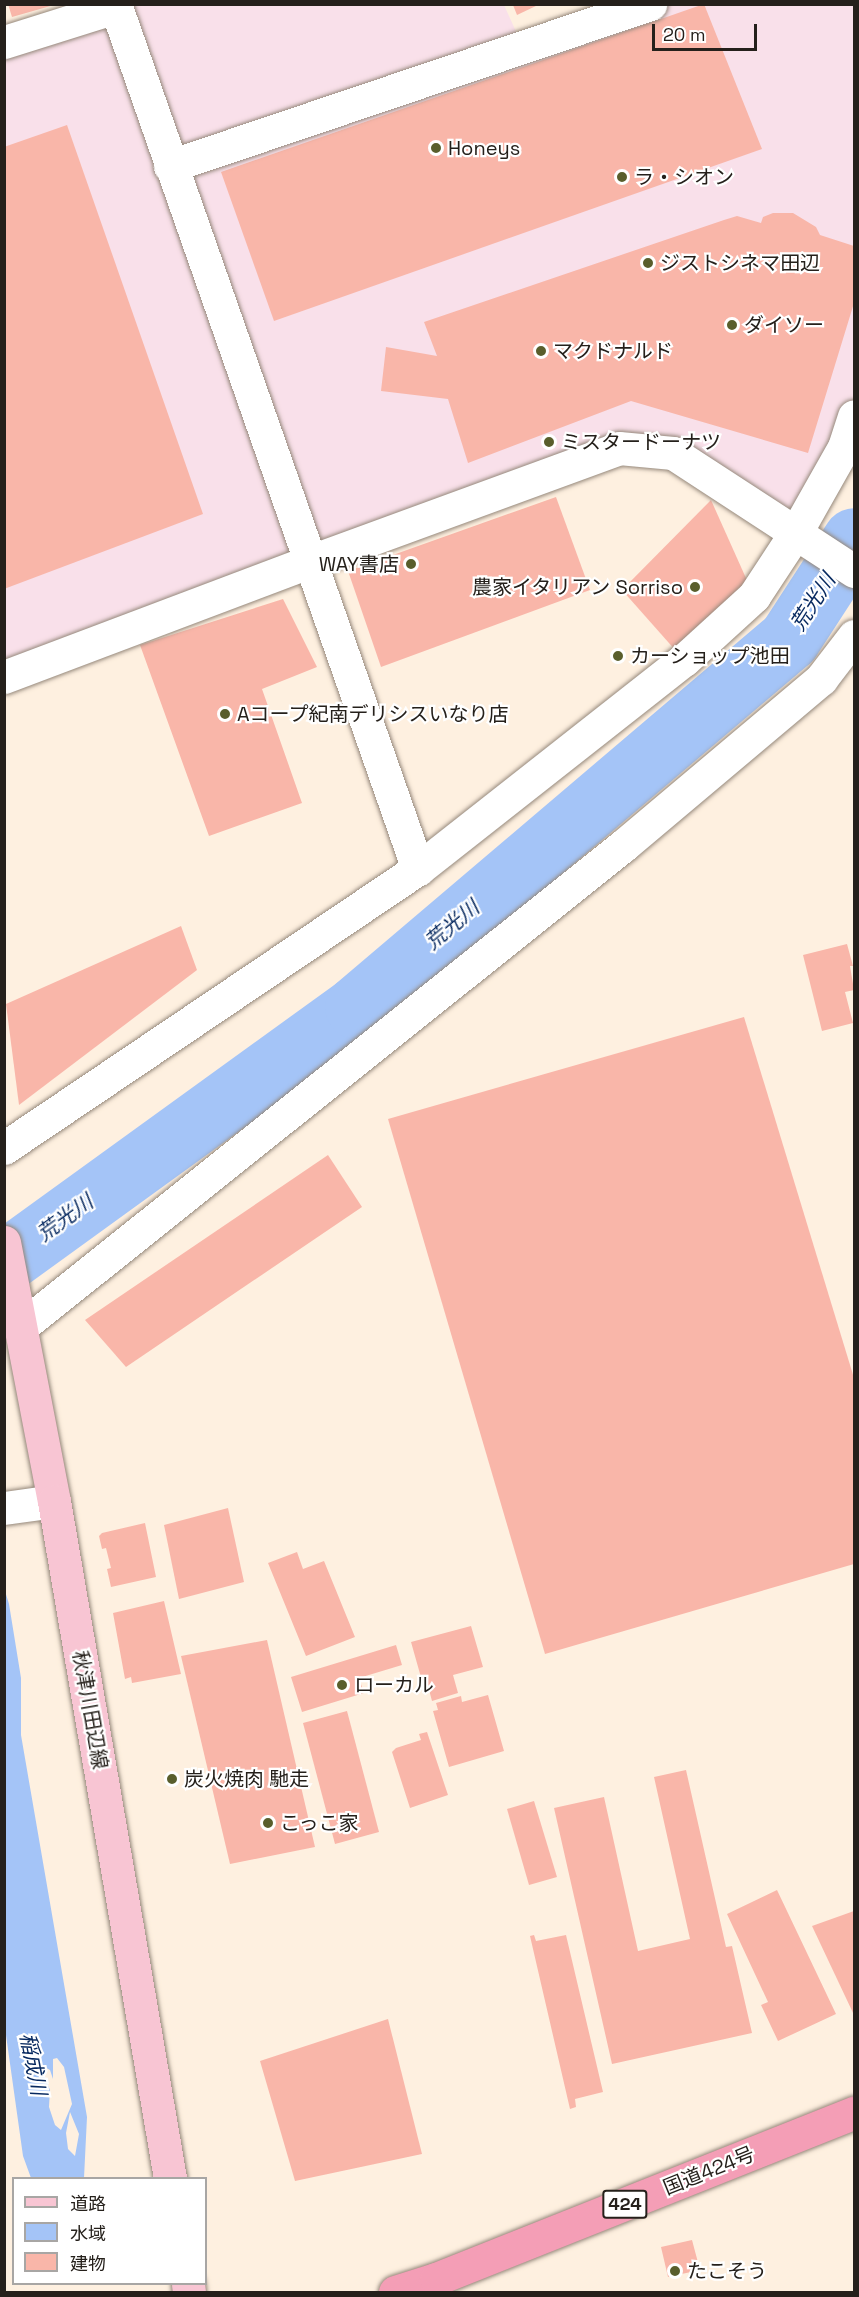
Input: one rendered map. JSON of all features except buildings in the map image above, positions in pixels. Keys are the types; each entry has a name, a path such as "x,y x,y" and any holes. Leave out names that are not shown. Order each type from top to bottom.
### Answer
{"highway":[{"name":"国道424号","path":"394,2292 436,2279 855,2113"}],"main road":[{"name":"秋津川田辺線","path":"4,1242 54,1501 170,2177"}],"street":[{"path":"170,166 650,4"},
{"path":"4,42 116,6 170,166 418,869"},
{"path":"4,1148 418,869 617,710 684,660 754,596 806,538 855,417"},
{"path":"4,677 619,448 673,453 855,572"},
{"path":"22,1326 624,845 821,679 855,636"},
{"path":"8,1507 54,1501"}],"shaded area":[{"path":"124,4 504,5 523,47 650,5 854,5 854,417 796,532 673,453 619,448 5,677 5,42"}],"water":[{"name":"稲成川","path":"5,1591 21,1678 21,1735 87,2117 84,2177 31,2177 23,2156 5,2028","holes":["57,2058 64,2067 72,2104 61,2130 55,2125 49,2107 50,2090 39,2064 50,2070 53,2079 53,2059","70,2112 79,2134 75,2156 68,2149 66,2133"]}],"waterway":[{"name":"荒光川","path":"4,1262 356,1007 789,639 854,539"}],"place":[{"name":"Honeys","path":"436,148"},
{"name":"ラ・シオン","path":"622,177"},
{"name":"ジストシネマ田辺","path":"648,263"},
{"name":"ダイソー","path":"732,325"},
{"name":"マクドナルド","path":"541,351"},
{"name":"ミスタードーナツ","path":"549,442"},
{"name":"WAY書店","path":"411,564"},
{"name":"農家イタリアン Sorriso","path":"695,587"},
{"name":"カーショップ池田","path":"618,656"},
{"name":"Aコープ紀南デリシスいなり店","path":"225,714"},
{"name":"ローカル","path":"342,1685"},
{"name":"炭火焼肉 馳走","path":"172,1779"},
{"name":"こっこ家","path":"268,1823"},
{"name":"たこそう","path":"675,2271"}]}
